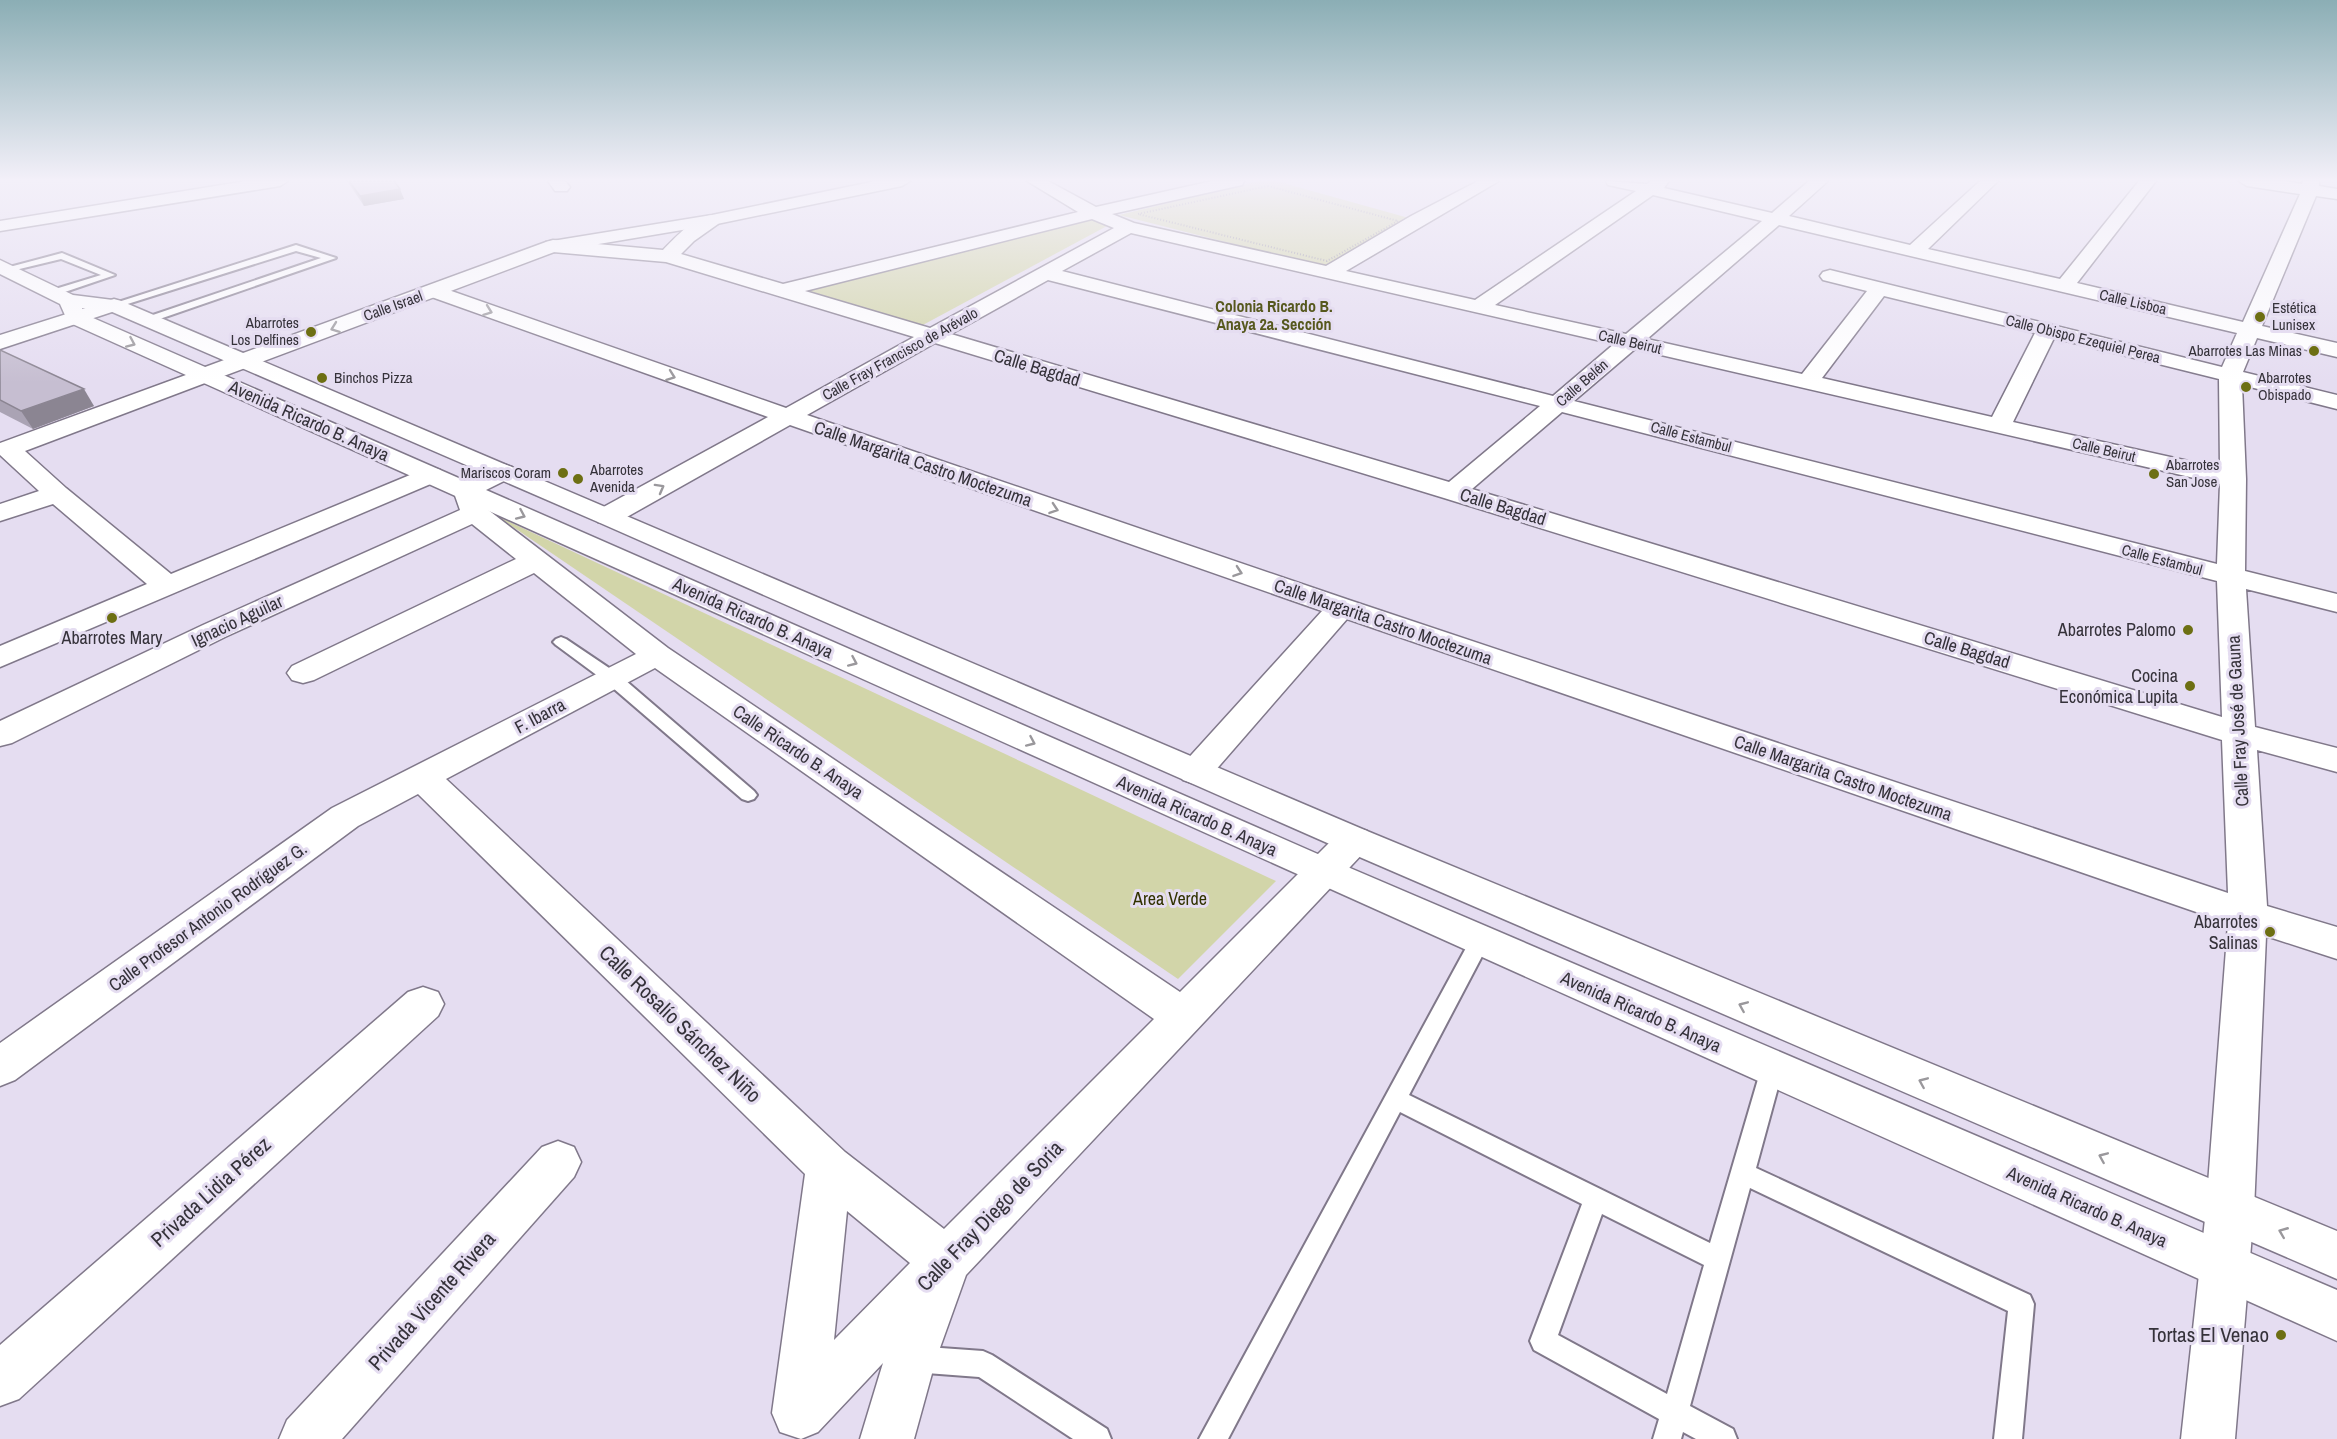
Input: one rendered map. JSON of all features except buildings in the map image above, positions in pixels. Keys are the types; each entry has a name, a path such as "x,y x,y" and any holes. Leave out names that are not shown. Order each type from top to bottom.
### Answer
{"street":[{"name":"Calle Israel","path":"57,494 8,449 546,248"},
{"name":"Calle Bagdad","path":"580,248 668,255 1453,492 2239,734 2337,760"},
{"path":"668,255 675,248"},
{"path":"783,290 952,248"},
{"name":"Calle Fray Francisco de Arévalo","path":"608,516 1090,248"},
{"name":"Calle Beirut","path":"1234,248 1328,267 1478,307 2233,479"},
{"path":"1328,267 1364,248"},
{"path":"1478,307 1565,248"},
{"name":"Calle Belén","path":"1453,492 1741,248"},
{"name":"Calle Lisboa","path":"1902,248 2337,350"},
{"path":"1914,251 1917,248"},
{"path":"2066,286 2096,248"},
{"name":"Calle Fray José de Gauna","path":"2208,1439 2230,1210 2248,915 2231,578 2233,479 2230,375 2290,248"},
{"name":"Avenida Ricardo B. Anaya","path":"3,268 67,304 205,375 431,475 471,502 2337,1316"},
{"name":"Calle Estambul","path":"1046,273 2231,578 2337,603"},
{"name":"Calle Obispo Ezequiel Perea","path":"1830,276 2337,402"},
{"path":"1808,382 1879,289"},
{"name":"Calle Margarita Castro Moctezuma","path":"433,291 786,417 1341,608 2248,915 2337,943"},
{"path":"0,342 67,304"},
{"name":"Avenida Ricardo B. Anaya","path":"67,304 114,305 608,516 1354,840 2337,1255"},
{"path":"1999,426 2046,330"},
{"path":"471,502 503,472"},
{"path":"0,657 431,475"},
{"path":"0,513 57,494 167,586"},
{"name":"Calle Ricardo B. Anaya","path":"471,502 537,560 657,655 1184,1017"},
{"name":"Ignacio Aguilar","path":"0,735 471,502"},
{"path":"303,673 537,560"},
{"path":"1195,772 1341,608"},
{"name":"F. Ibarra","path":"422,777 657,655"},
{"name":"Calle Profesor Antonio Rodríguez G.","path":"0,1068 345,817 422,777"},
{"name":"Calle Rosalío Sánchez Niño","path":"422,777 829,1167 946,1261"},
{"name":"Calle Fray Diego de Soria","path":"829,1167 799,1413 1354,840"},
{"path":"1687,1032 1703,989"},
{"name":"Privada Lidia Pérez","path":"0,1380 423,1004"},
{"name":"Privada Vicente Rivera","path":"306,1439 558,1162"},
{"path":"887,1439 910,1359 946,1261"}],"lane":[{"path":"114,305 295,248"},
{"path":"148,320 331,258 297,248"},
{"path":"3,268 62,256 110,275 67,304"},
{"path":"210,274 243,288"},
{"path":"561,642 612,678 748,795"},
{"path":"1213,1439 1480,941"},
{"path":"1667,1439 1772,1069"},
{"path":"1395,1098 1717,1259"},
{"path":"1742,1173 2021,1304 2008,1439"},
{"path":"1596,1198 1543,1341 1724,1439"},
{"path":"910,1359 983,1364 1096,1439"}],"path":[{"path":"1273,248 1316,259 1328,267 1357,248"}],"green space":[{"path":"969,248 1066,248 921,326 801,291"},
{"path":"1250,248 1368,248 1332,269"},
{"name":"Area Verde","path":"497,516 1276,881 1178,979"}],"place":[{"name":"Estética Lunisex","path":"2260,317"},
{"name":"Abarrotes Los Delfines","path":"311,332"},
{"name":"Abarrotes Las Minas","path":"2314,351"},
{"name":"Binchos Pizza","path":"322,378"},
{"name":"Abarrotes Obispado","path":"2246,387"},
{"name":"Mariscos Coram","path":"563,473"},
{"name":"Abarrotes San Jose","path":"2154,474"},
{"name":"Abarrotes Avenida","path":"578,479"},
{"name":"Abarrotes Mary","path":"112,618"},
{"name":"Abarrotes Palomo","path":"2188,630"},
{"name":"Cocina Económica Lupita","path":"2190,686"},
{"name":"Abarrotes Salinas","path":"2270,932"},
{"name":"Tortas El Venao","path":"2281,1335"}],"district":[{"name":"Colonia Ricardo B. Anaya 2a. Sección","path":"1274,315"}]}
